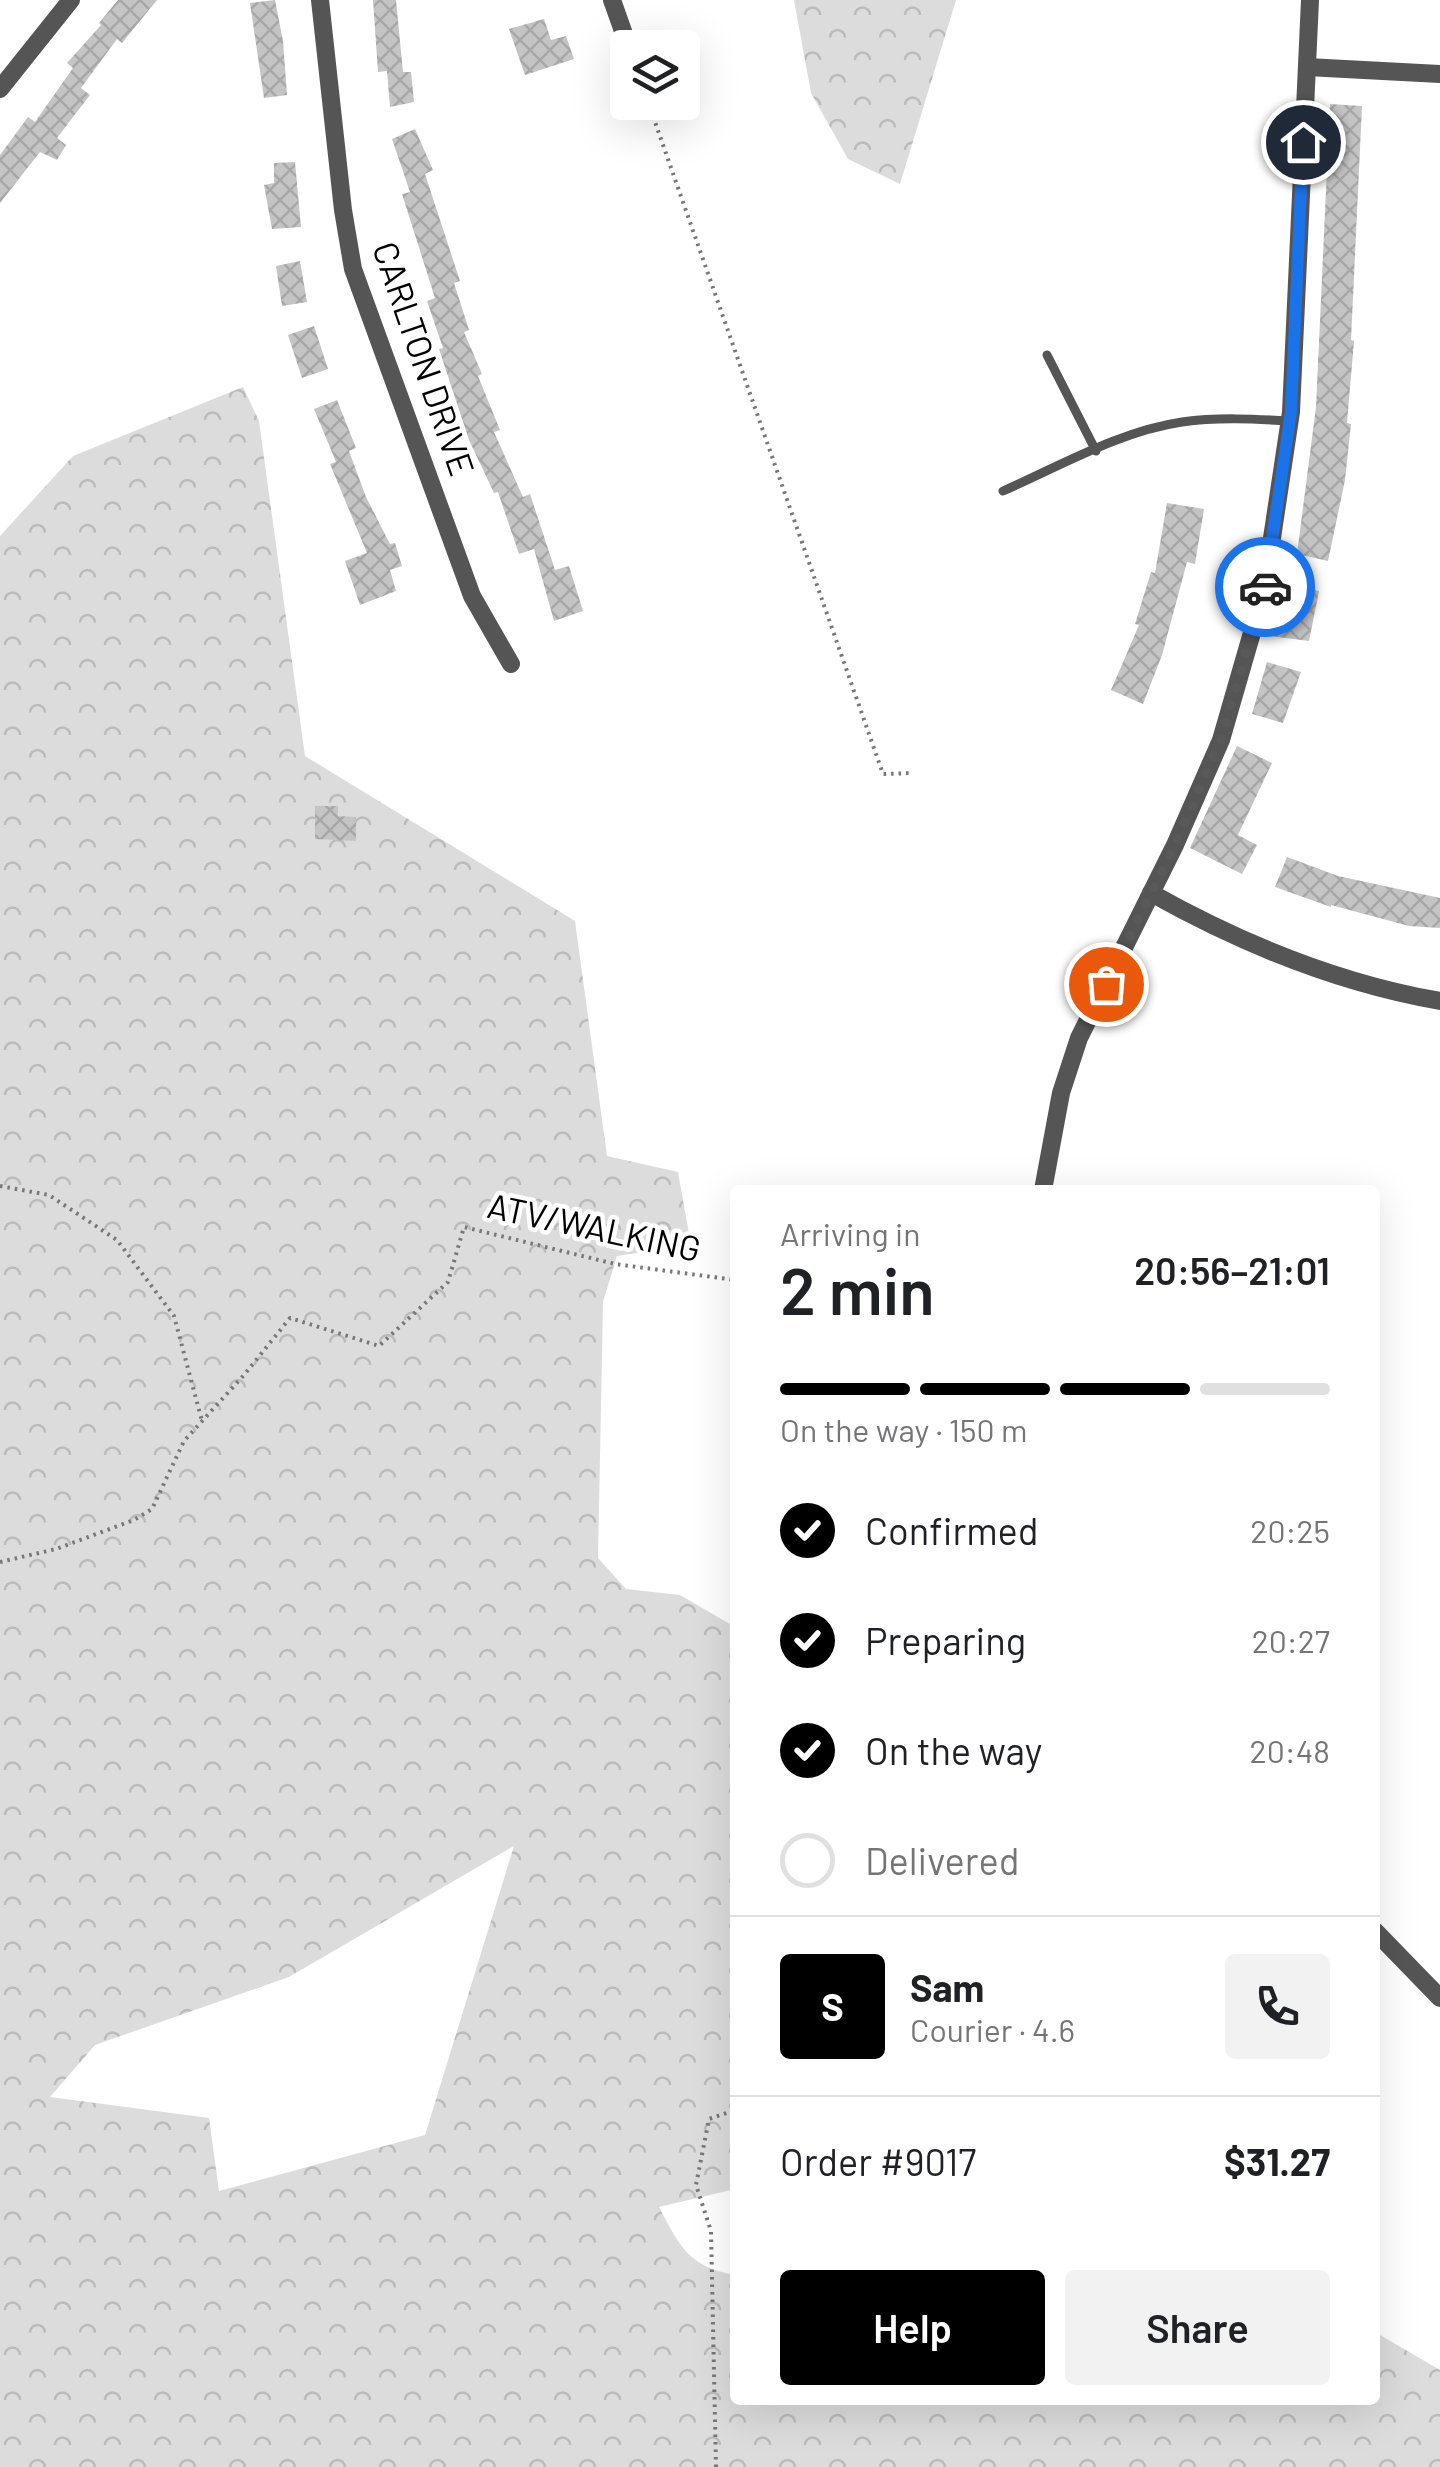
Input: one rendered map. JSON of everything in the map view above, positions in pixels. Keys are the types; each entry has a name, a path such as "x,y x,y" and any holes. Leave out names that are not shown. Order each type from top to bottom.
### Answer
{"street":[{"path":"0,89 71,0"},
{"name":"CARLTON DRIVE","path":"320,0 353,270 472,596 511,664"},
{"path":"612,0 623,30"},
{"path":"1044,1185 1060,1093 1079,1038 1151,894 1221,740 1271,558 1290,421 1310,0"},
{"path":"1307,67 1440,74"},
{"path":"1151,894 1200,921 1308,966 1362,984 1440,1001"},
{"path":"1380,1936 1440,1998"}],"lane":[{"path":"1047,355 1096,450"},
{"path":"1003,491 1136,433 1180,422 1242,418 1290,421"}],"path":[{"path":"654,120 883,774 912,773"},
{"path":"0,1186 49,1195 116,1240 174,1316 202,1422"},
{"name":"ATV/WALKING","path":"0,1562 56,1549 134,1520 152,1509 184,1441 290,1318 380,1346 448,1282 464,1227 614,1264 730,1279"},
{"path":"716,2467 710,2230 696,2185 710,2119 730,2112"}],"green space":[{"path":"794,0 956,0 900,184 848,159 811,93"},
{"path":"243,387 259,421 305,756 575,921 607,1156 678,1172 691,1245 617,1256 603,1302 598,1558 626,1589 680,1595 730,1624 730,2190 659,2207 687,2252 706,2266 730,2274 730,2405 1380,2405 1380,2335 1440,2370 1440,2467 0,2467 0,536 73,456","holes":["514,1846 425,2135 219,2191 209,2118 50,2097 95,2045 289,1977"]}],"building":[{"path":"118,0 157,0 122,43 117,39 81,88 90,95 57,138 66,145 57,160 40,152 0,203 0,155 28,117 35,122 73,68 67,63"},
{"path":"275,0 287,95 264,98 250,3"},
{"path":"373,0 396,0 403,72 411,72 414,102 390,107 387,71 378,72"},
{"path":"544,19 551,40 566,36 574,59 525,75 509,29"},
{"path":"1330,104 1362,106 1351,340 1354,341 1347,423 1351,424 1345,480 1328,561 1297,554 1316,407"},
{"path":"415,129 433,170 425,174 460,281 454,283 469,330 464,332 500,430 494,432 523,497 530,494 555,570 569,566 583,611 554,621 534,549 519,554 498,492 494,493 469,440 439,349 443,348 427,301 435,298 402,194 410,192 392,139"},
{"path":"295,162 301,227 272,229 264,185 274,183 274,163"},
{"path":"300,261 307,302 282,306 276,266"},
{"path":"314,326 328,369 302,378 288,335"},
{"path":"337,400 356,448 349,451 366,497 390,544 395,543 402,566 390,570 396,591 360,605 345,561 367,553 330,464 336,462 314,409"},
{"path":"1167,503 1204,509 1195,564 1187,562 1162,655 1143,704 1111,690 1139,625 1135,624 1151,572 1155,573"},
{"path":"1284,583 1319,591 1309,641 1270,636"},
{"path":"1267,662 1301,672 1283,723 1252,714"},
{"path":"1237,746 1272,763 1238,835 1257,845 1242,874 1190,848"},
{"path":"315,806 338,806 338,816 356,817 356,841 315,839"},
{"path":"1287,857 1338,876 1440,898 1440,928 1409,926 1331,907 1275,887"}],"way so far":[{"path":"1106,984 1175,845 1221,740 1265,587"}],"route":[{"path":"1265,587 1291,412 1303,142"}]}
